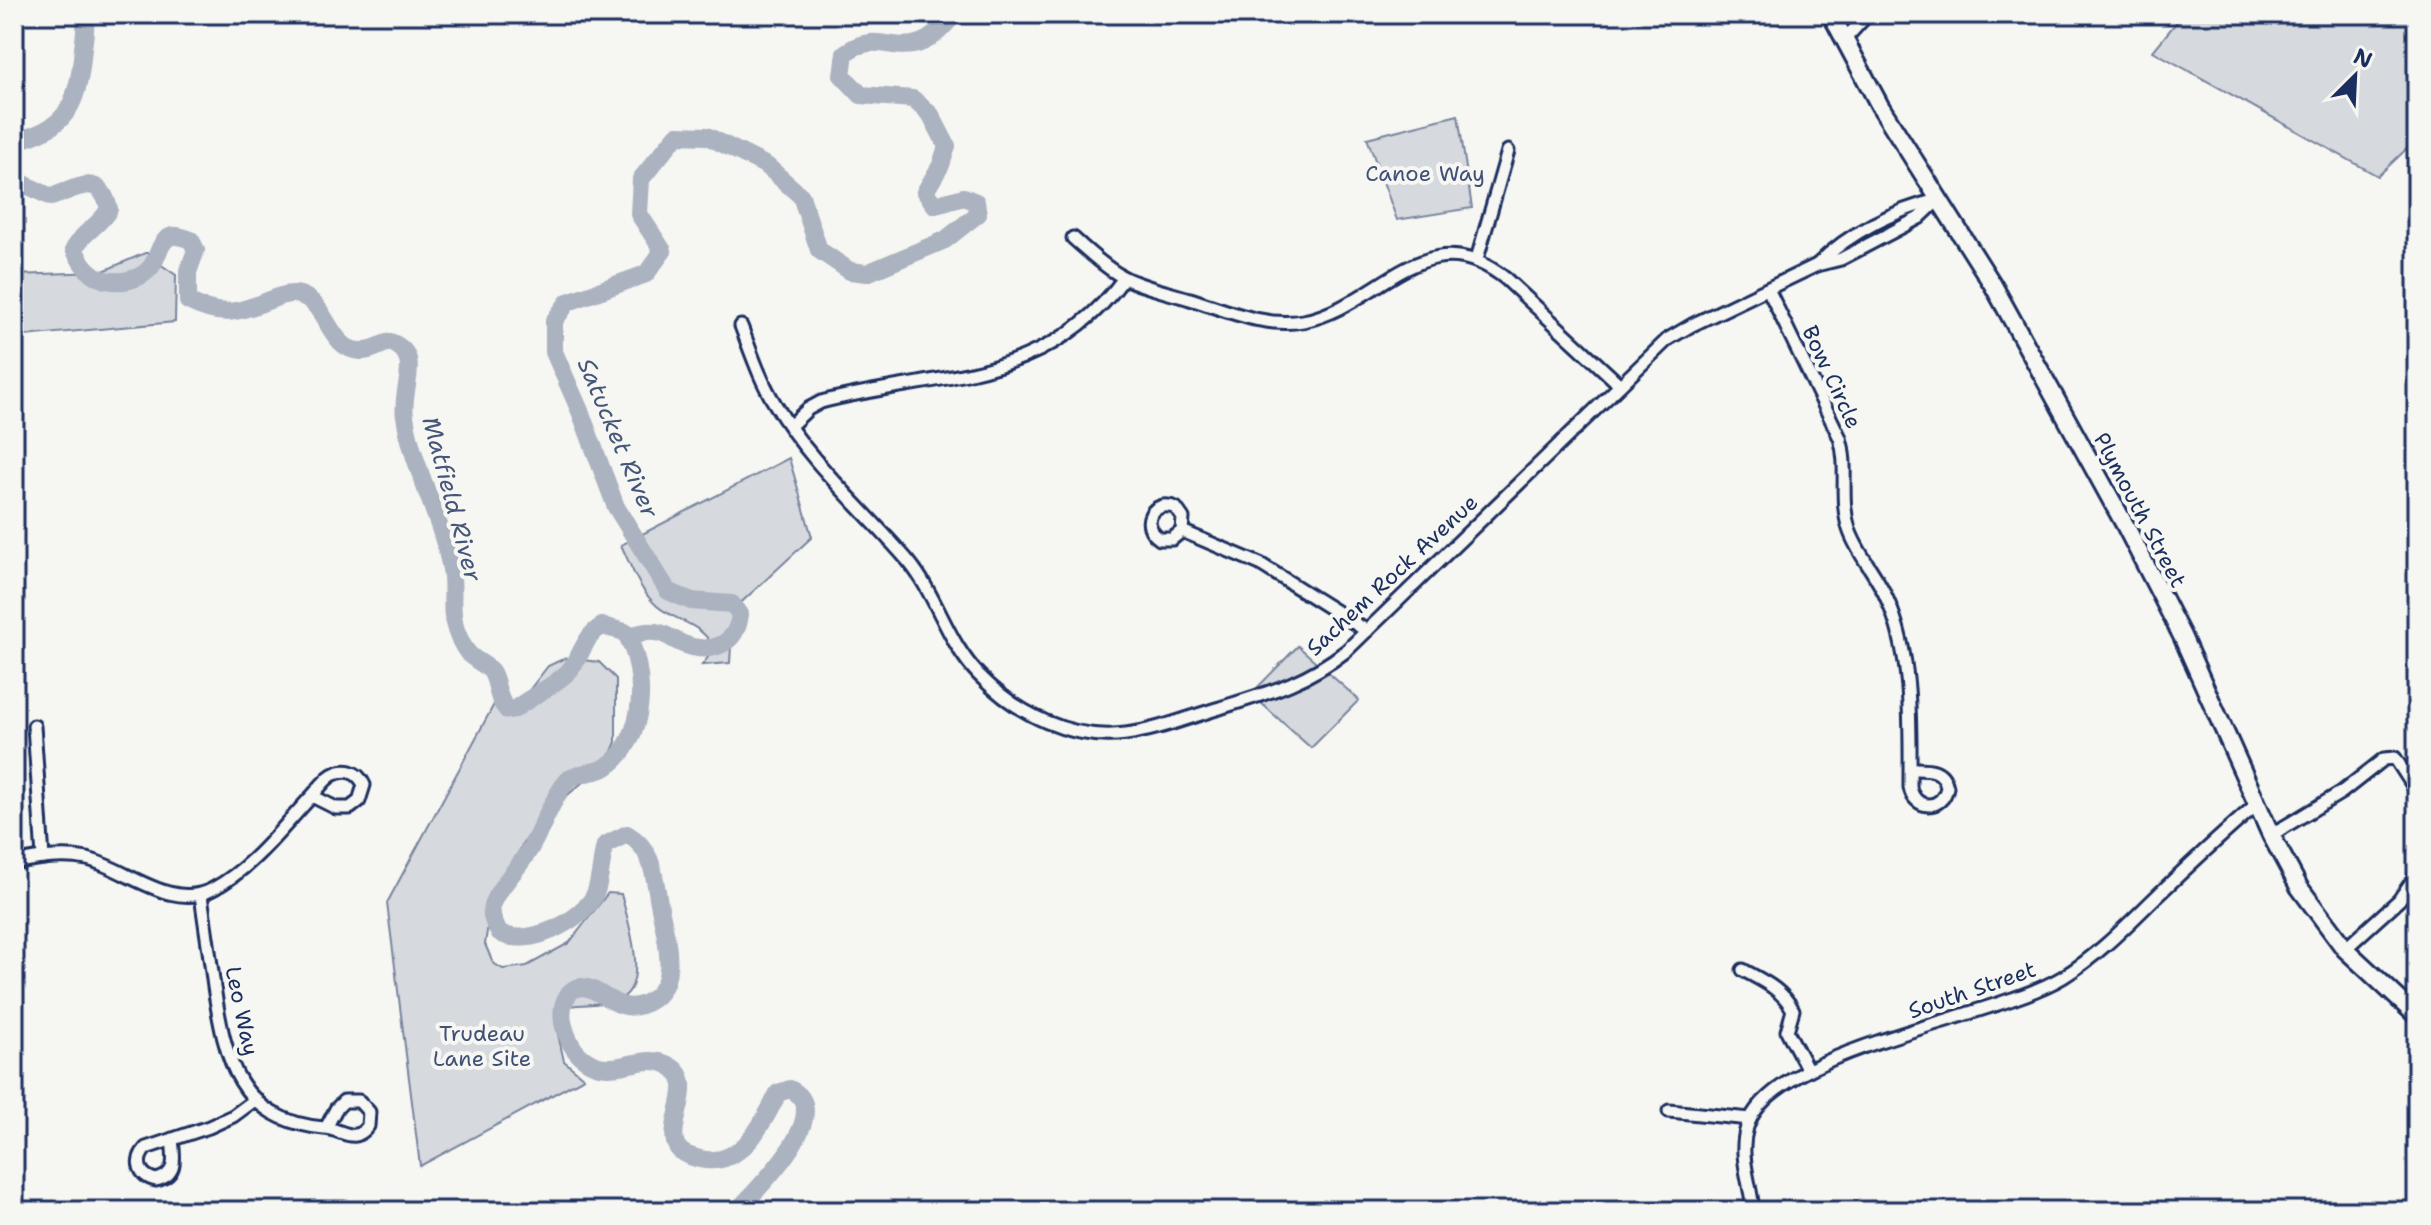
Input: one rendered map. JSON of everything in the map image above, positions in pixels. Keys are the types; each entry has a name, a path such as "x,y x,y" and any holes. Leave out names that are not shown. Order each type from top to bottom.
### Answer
{"main road":[{"name":"Plymouth Street","path":"1831,14 1880,106 2001,298 2145,562 2203,681 2271,835 2308,901 2345,949 2417,1016"}],"street":[{"path":"1845,39 1868,14"},
{"path":"1477,259 1508,151"},
{"name":"Sachem Rock Avenue","path":"741,326 766,387 790,426 835,484 917,572 949,634 978,674 1020,708 1064,728 1096,734 1127,734 1285,688 1324,668 1367,631 1652,353 1680,331 1817,265 1841,259 1919,218 1939,199"},
{"path":"1073,238 1124,278 1238,315 1291,323 1340,308 1421,262 1448,255 1477,259 1492,267 1536,304 1620,385"},
{"path":"790,426 808,409 821,402 970,374 1032,354 1060,338 1099,308 1124,278"},
{"name":"Bow Circle","path":"1768,289 1840,438 1844,455 1842,487 1849,530 1881,586 1897,628 1908,697 1910,769"},
{"path":"1182,531 1260,564 1367,631"},
{"path":"34,726 43,858"},
{"path":"2271,835 2342,792 2384,759 2395,758 2417,792"},
{"path":"14,863 65,857 91,860 162,890 201,895 221,885 243,868 327,778 342,771 356,774 364,785 359,801 350,808 336,808 312,796"},
{"name":"South Street","path":"1750,1119 1776,1089 1808,1070 1879,1043 1989,1008 2060,979 2092,956 2257,804"},
{"path":"2345,949 2399,900 2417,874"},
{"name":"Leo Way","path":"201,895 224,1044 239,1079 256,1099 274,1113 297,1124 326,1128"},
{"path":"1743,970 1774,987 1788,1001 1793,1010 1787,1031 1808,1070"},
{"path":"172,1139 223,1121 256,1099"},
{"path":"1669,1111 1750,1119 1744,1157 1753,1211"}],"green space":[{"path":"2183,14 2417,14 2417,139 2378,176 2153,51"},
{"name":"Canoe Way","path":"1458,115 1472,208 1397,220 1367,138"},
{"path":"145,253 153,253 160,264 176,275 175,322 14,337 14,275 101,272"},
{"path":"789,458 812,537 733,610 730,663 702,665 708,657 710,642 699,630 663,611 651,600 621,545"},
{"path":"1298,646 1359,700 1311,748 1251,694"},
{"name":"Trudeau Lane Site","path":"565,658 599,662 616,679 616,742 608,761 563,799 523,843 490,912 485,944 493,963 503,969 527,966 569,943 608,893 621,894 632,935 633,983 627,994 617,1000 566,1006 555,1021 564,1061 584,1078 420,1166 387,903 499,695 509,703 520,702 548,666"}],"waterway":[{"name":"Matfield River","path":"14,141 45,130 65,114 80,75 85,14"},
{"name":"Satucket River","path":"628,637 656,632 693,647 713,648 734,633 740,614 732,604 691,601 668,591 616,507 554,352 554,321 568,302 646,274 663,251 639,214 641,179 677,135 707,136 767,166 801,196 819,250 850,271 867,273 945,240 978,214 976,202 964,197 935,205 925,192 941,165 947,146 931,115 913,99 861,95 842,75 845,53 856,47 875,43 901,46 920,43 935,35 955,14"},
{"name":"Matfield River","path":"14,179 51,197 87,185 100,190 109,209 74,249 86,268 102,279 129,280 145,273 164,241 179,236 191,240 196,250 188,272 188,301 210,310 229,312 285,295 300,295 317,307 335,335 350,349 364,351 390,342 400,348 409,364 405,416 414,455 446,549 452,577 456,630 468,653 491,671 507,710 515,709 562,677 573,666 591,636 602,626 625,632 638,666 640,685 640,704 630,740 620,755 606,767 575,776 566,782 528,852 496,896 492,914 499,932 510,937 538,935 552,930 579,914 595,894 605,845 627,834 643,848 654,876 668,948 667,976 663,988 654,998 634,1007 621,1005 591,989 577,988 565,1001 562,1015 564,1027 576,1051 594,1065 616,1067 648,1061 670,1066 679,1075 682,1087 674,1139 679,1149 696,1158 720,1159 741,1148 757,1130 778,1093 790,1089 802,1100 805,1115 800,1132 775,1169 737,1211"}]}
